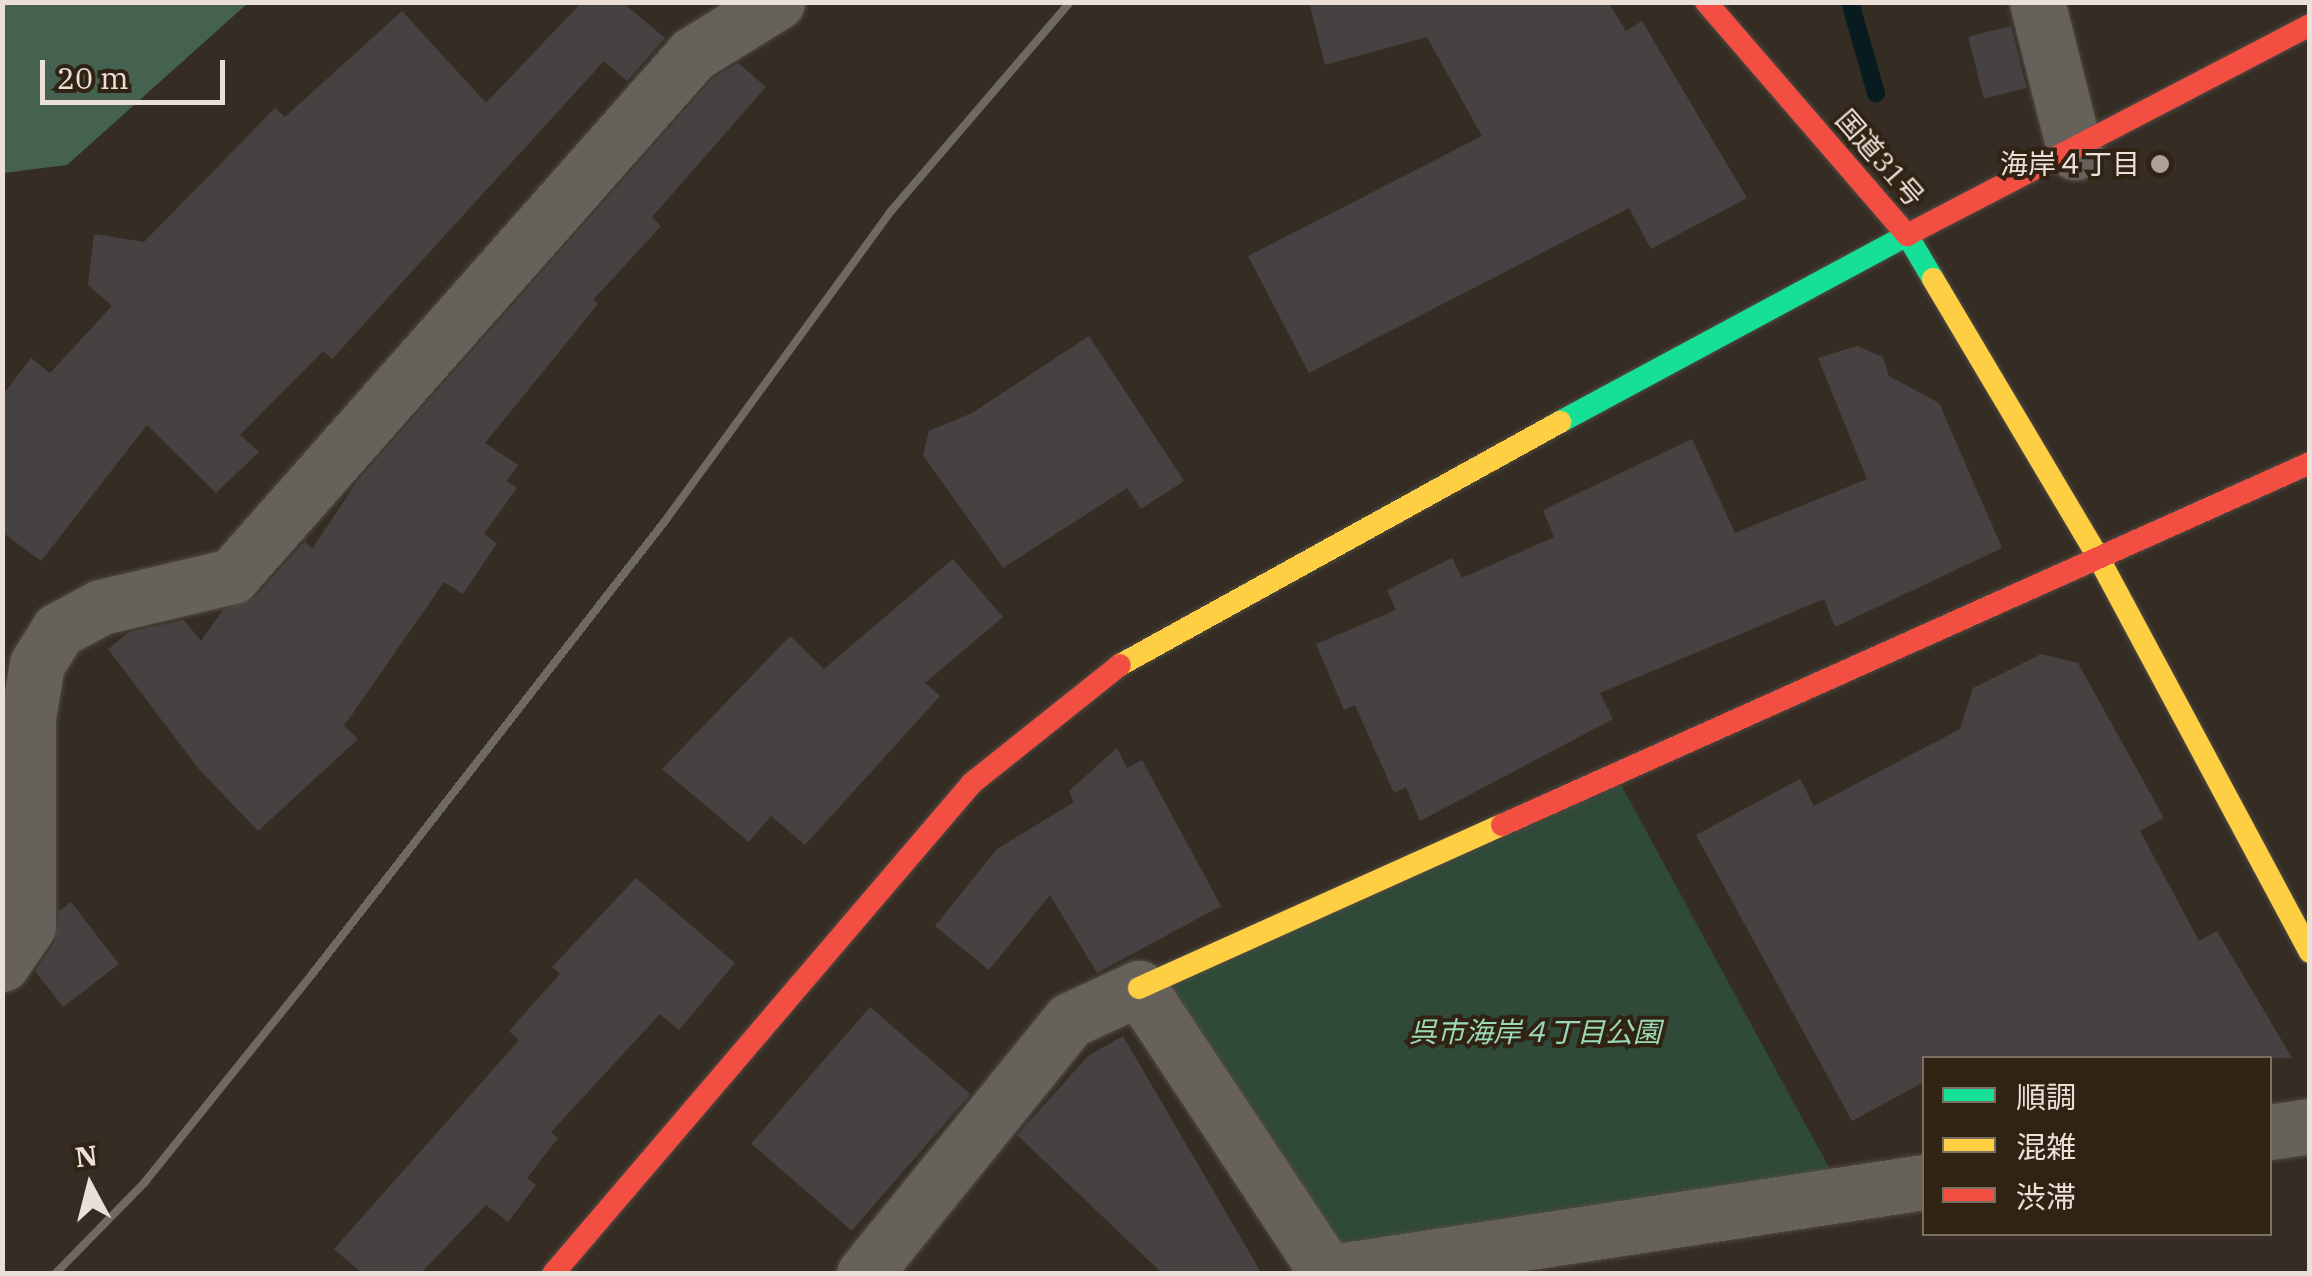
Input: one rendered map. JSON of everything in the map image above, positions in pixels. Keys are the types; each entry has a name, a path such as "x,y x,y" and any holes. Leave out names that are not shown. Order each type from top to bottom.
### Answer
{"main road":[{"name":"国道31号","path":"1706,2 1908,236 2075,152 2310,24"},
{"path":"553,1274 972,784 1069,700 1191,620 1908,236 2098,557 2310,952"},
{"path":"1140,988 2310,463"}],"street":[{"path":"2,964 28,926 28,717 37,664 58,630 101,608 232,576 693,54 777,2"},
{"path":"2037,2 2075,152"},
{"path":"864,1274 1070,1020 1140,988 1322,1272 1922,1182"},
{"path":"2272,1132 2310,1126"}],"green space":[{"path":"2,3 248,3 67,165 3,173"},
{"name":"呉市海岸４丁目公園","path":"1619,781 1839,1186 1328,1259 1152,992"}],"building":[{"path":"582,2 622,2 665,38 627,81 604,61 332,359 323,351 240,435 259,452 216,493 147,425 41,561 2,532 2,396 31,358 50,373 112,306 88,285 94,234 144,242 275,108 285,117 402,11 486,103"},
{"path":"1309,2 1608,2 1626,31 1642,21 1747,198 1651,249 1629,208 1309,373 1248,256 1482,136 1427,37 1325,65"},
{"path":"2011,26 2026,88 1984,99 1968,37"},
{"path":"738,63 766,87 652,217 661,226 593,300 598,304 485,443 518,465 507,481 517,488 484,534 497,543 463,594 444,582 344,726 358,739 258,831 198,768 108,649 129,632 184,620 201,641 223,610 255,597 305,541 312,549 358,480 713,78"},
{"path":"1089,336 1184,481 1141,509 1127,488 1003,568 923,455 929,431 972,413"},
{"path":"1857,346 1883,357 1889,376 1939,403 2002,548 1835,627 1824,599 1600,693 1613,719 1420,821 1406,787 1394,793 1355,705 1344,710 1316,644 1396,610 1387,590 1452,558 1462,578 1554,537 1543,510 1692,439 1735,533 1867,479 1818,358"},
{"path":"953,559 1003,617 925,683 940,696 805,845 771,816 749,842 662,769 790,636 824,669"},
{"path":"2041,654 2078,663 2164,818 2140,831 2199,941 2217,931 2292,1058 1922,1056 1922,1083 1852,1121 1696,835 1800,779 1814,806 1960,729 1973,688"},
{"path":"1117,748 1127,768 1142,760 1221,906 1097,973 1050,895 989,970 935,926 997,849 1074,802 1069,791"},
{"path":"636,878 735,963 679,1030 660,1014 551,1132 558,1138 527,1178 536,1185 508,1222 486,1205 420,1274 363,1274 334,1249 519,1040 509,1031 560,974 552,967"},
{"path":"71,902 119,964 63,1007 35,971 54,943 59,911"},
{"path":"870,1007 970,1094 852,1231 751,1144"},
{"path":"1123,1036 1262,1274 1163,1274 1017,1135 1088,1056"}],"waterway":[{"path":"1850,2 1876,93"}],"railway":[{"path":"55,1274 145,1182 313,973 665,521 891,211 1070,2"}],"traffic: fast":[{"path":"1560,422 1907,235 1933,279"}],"traffic: slow":[{"path":"1933,279 2098,557 2310,952"},
{"path":"1120,665 1560,422"},
{"path":"1139,988 1502,825"}],"traffic: jam":[{"path":"1706,2 1907,235 2310,25"},
{"path":"1502,825 2310,463"},
{"path":"553,1274 972,783 1120,665"}],"place":[{"name":"海岸４丁目","path":"2160,164"}]}
